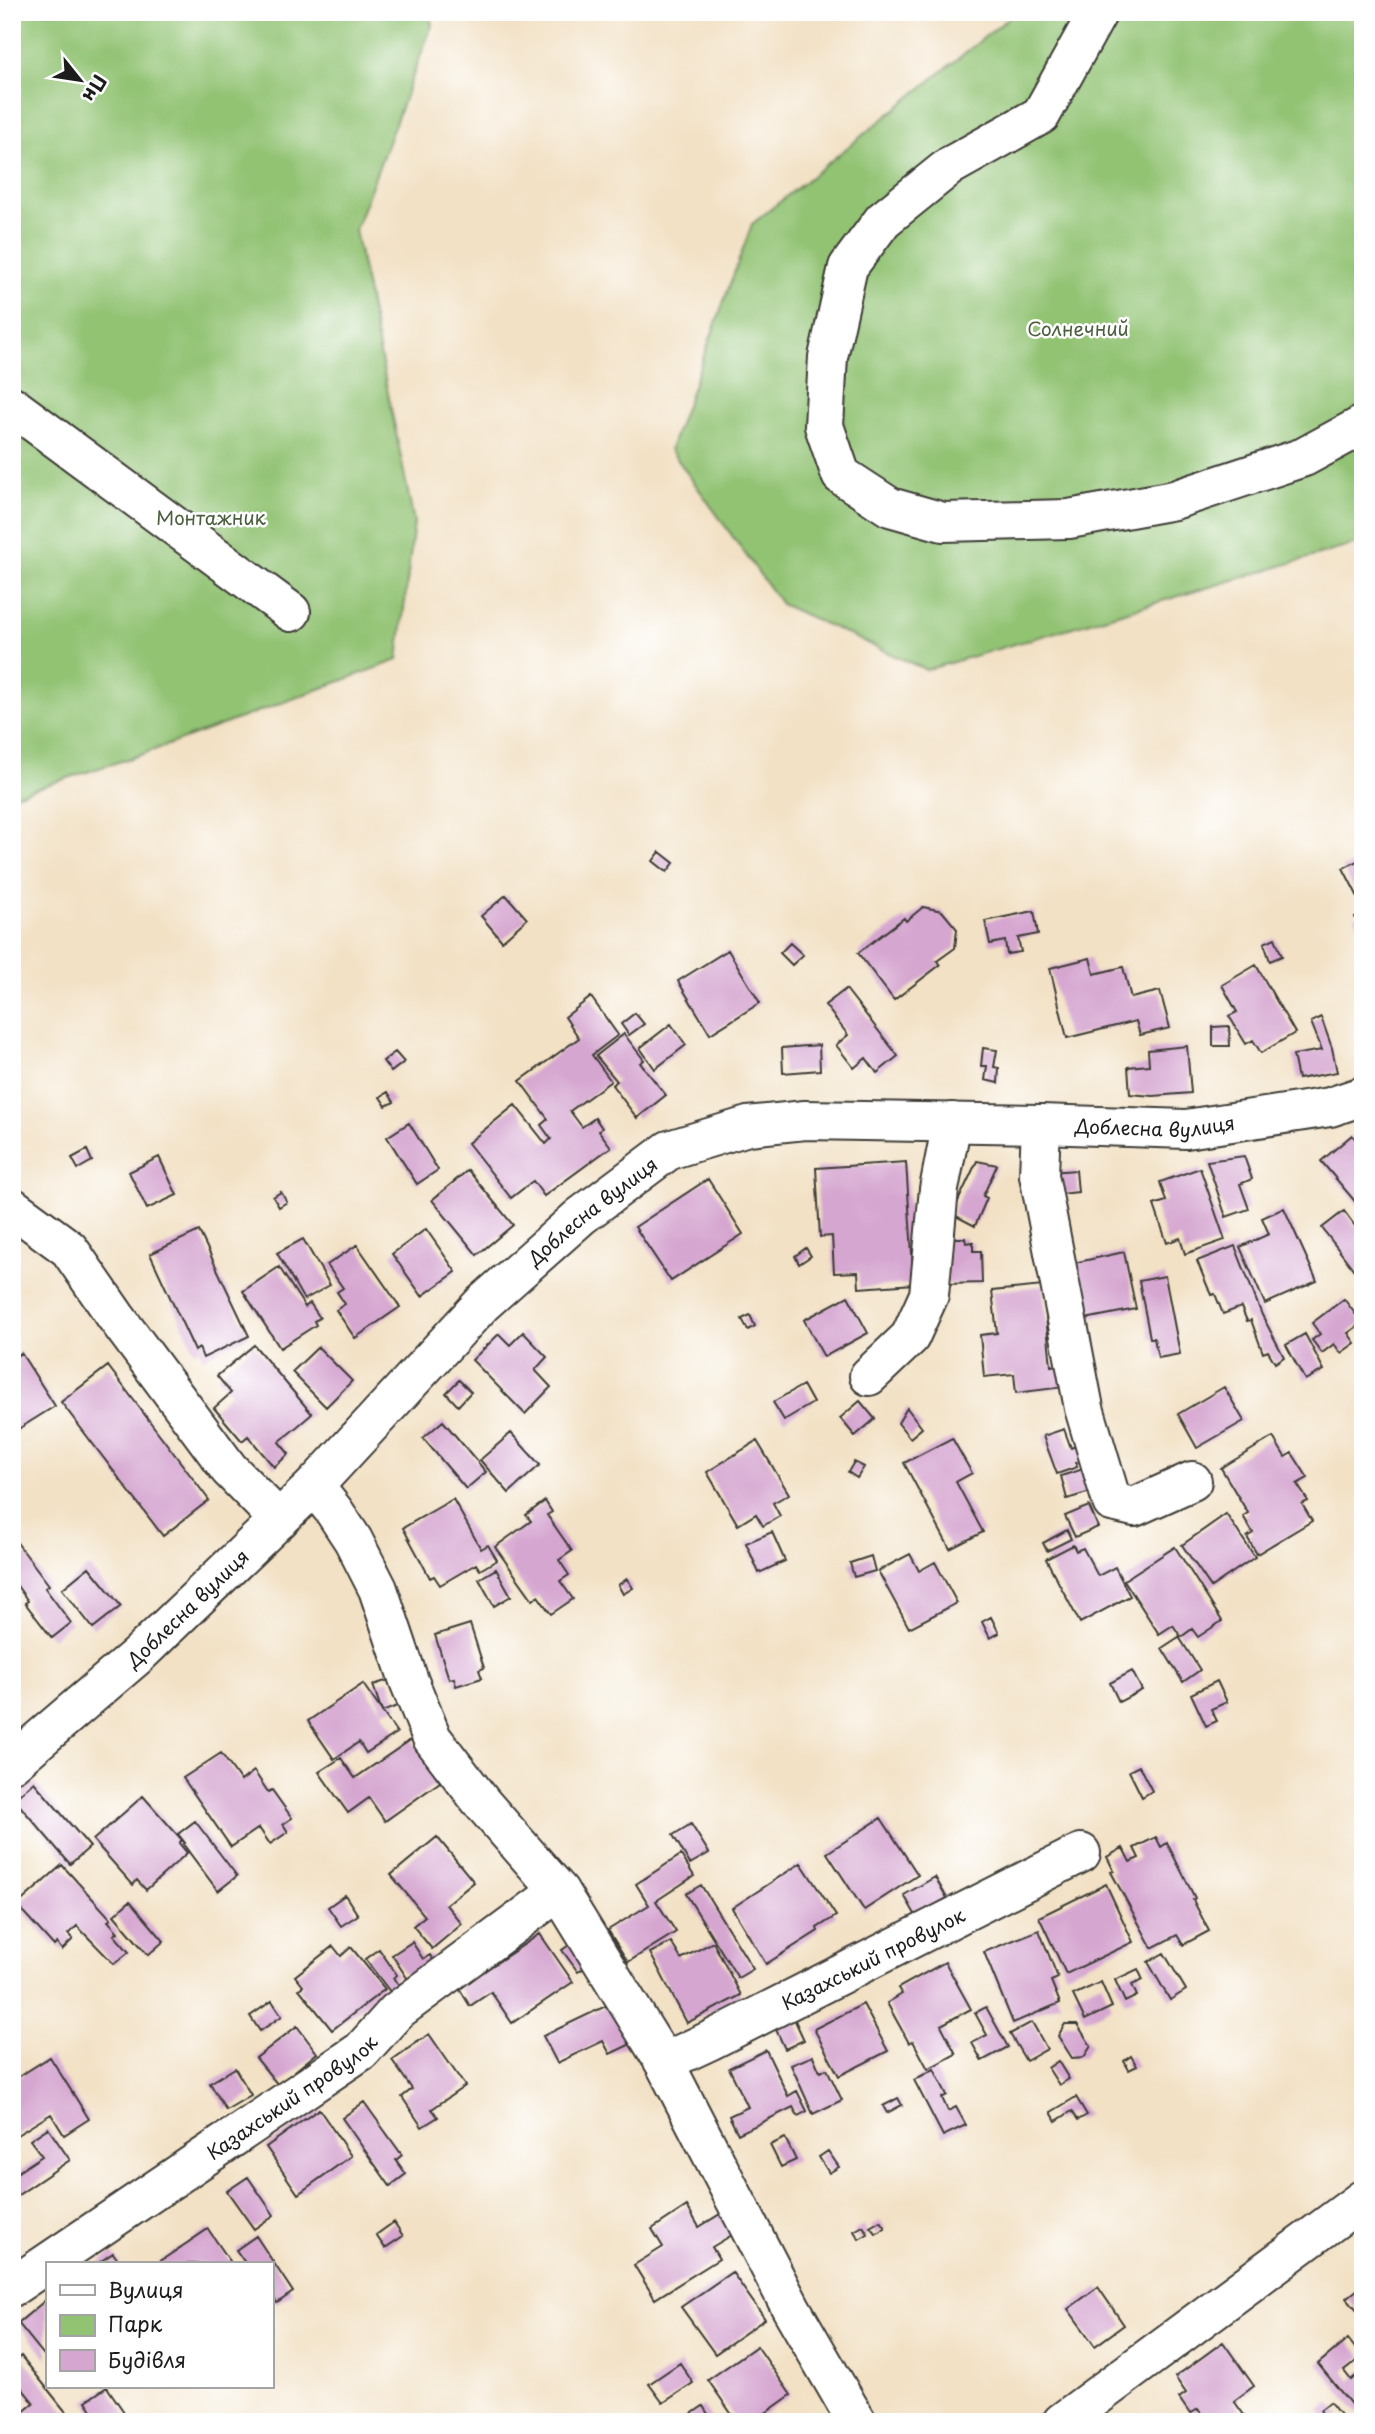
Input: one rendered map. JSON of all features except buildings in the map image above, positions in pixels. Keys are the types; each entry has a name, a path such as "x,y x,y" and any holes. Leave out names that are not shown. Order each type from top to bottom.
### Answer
{"street":[{"path":"1098,12 1041,115 950,166 883,220 848,267 828,357 824,426 841,475 890,507 943,522 1069,519 1174,500 1304,457 1363,425"},
{"path":"12,406 291,612"},
{"name":"Доблесна вулиця","path":"12,1763 137,1656 314,1486 482,1304 581,1216 669,1150 748,1126 805,1120 1186,1129 1330,1107 1363,1096"},
{"path":"869,1376 910,1337 929,1295 939,1189 952,1122"},
{"path":"1041,1124 1039,1175 1084,1408 1112,1502 1134,1507 1192,1481"},
{"path":"12,1207 69,1249 131,1338 229,1469 279,1520"},
{"path":"314,1486 354,1540 378,1589 409,1681 432,1738 482,1803 559,1891 664,2062 791,2308 858,2422"},
{"name":"Казахський провулок","path":"664,2062 1081,1853"},
{"name":"Казахський провулок","path":"49,2262 361,2051 397,2011 559,1891"},
{"path":"1062,2422 1363,2199"},
{"name":"Казахський провулок","path":"12,2287 46,2264"}],"green space":[{"name":"Монтажник","path":"12,12 429,12 432,25 355,230 414,522 398,660 143,754 12,796"},
{"name":"Солнечний","path":"1016,12 1363,12 1363,542 926,670 781,604 670,449 752,224"}]}
